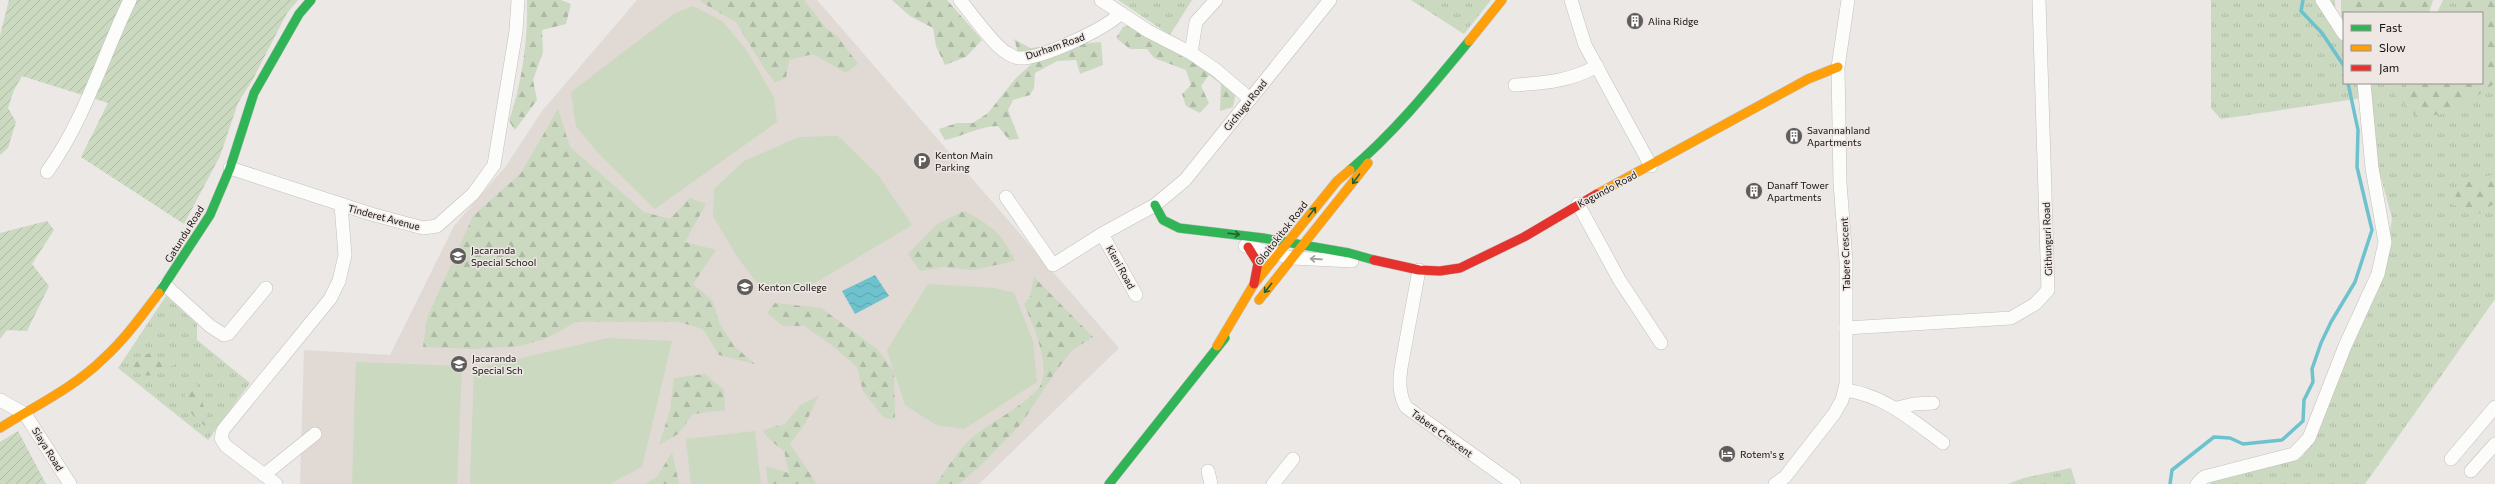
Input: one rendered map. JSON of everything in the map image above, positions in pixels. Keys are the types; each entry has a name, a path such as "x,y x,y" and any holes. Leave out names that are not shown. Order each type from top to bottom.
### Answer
{"street":[{"path":"47,172 66,145 89,99 109,42 130,0"},
{"name":"Gatundu Road","path":"0,428 26,414 104,360 136,324 165,285 210,215 230,168 254,93 299,14 311,0"},
{"name":"Tinderet Avenue","path":"230,168 341,205 428,228 437,226 472,194 494,165 516,31 518,0"},
{"name":"Durham Road","path":"960,0 1005,52 1017,58 1029,57 1091,34 1111,23 1121,13"},
{"path":"1101,0 1148,31 1191,53 1216,70 1250,99"},
{"path":"1191,53 1196,22 1216,0"},
{"name":"Gichugu Road","path":"1155,205 1189,176 1330,0"},
{"name":"Oloitokitok Road","path":"1217,346 1254,284 1337,181 1377,147 1428,91 1502,0"},
{"path":"1571,0 1585,45 1651,166"},
{"name":"Tabere Crescent","path":"1775,484 1785,477 1834,414 1845,390 1847,361 1846,261 1840,183 1838,67 1848,0"},
{"name":"Githunguri Road","path":"1846,328 2011,318 2035,304 2048,290 2039,0"},
{"path":"2322,0 2343,32"},
{"path":"1515,85 1563,81 1581,75 1597,66"},
{"name":"Kagundo Road","path":"1302,245 1335,252 1349,253 1368,259 1419,270 1440,271 1460,268 1524,237 1578,204 1651,166 1808,79 1838,67"},
{"path":"2196,484 2204,477 2294,454 2309,438 2345,346 2375,280 2385,242 2372,168 2364,84"},
{"name":"Oloitokitok Road","path":"1254,308 1302,245 1366,166 1377,147"},
{"path":"1006,197 1053,265 1102,234"},
{"path":"1578,204 1620,281 1661,343"},
{"path":"276,484 226,446 221,438 222,430 330,298 339,281 345,255 341,205"},
{"path":"1155,205 1158,216 1166,222 1179,228 1302,245"},
{"name":"Kieni Road","path":"1136,295 1102,234 1155,205"},
{"path":"1323,219 1335,252"},
{"path":"1196,230 1217,239 1292,258"},
{"path":"1248,247 1258,263 1254,284"},
{"name":"Kagundo Road","path":"1292,258 1360,262 1368,259"},
{"name":"Tabere Crescent","path":"1419,270 1399,383 1402,401 1406,407 1514,484"},
{"path":"165,285 210,326 224,335 228,334 266,288"},
{"name":"Oloitokitok Road","path":"1109,484 1217,346 1245,318"},
{"path":"1845,390 1864,392 1897,408 1942,443"},
{"path":"0,400 26,414"},
{"path":"1897,408 1914,404 1933,403"},
{"path":"2451,459 2495,407"},
{"name":"Siaya Road","path":"26,414 70,484"},
{"path":"264,474 315,434"},
{"path":"2471,471 2495,444"},
{"path":"1273,484 1293,459"},
{"path":"1208,471 1211,484"}],"shaded area":[{"name":"Kenton College","path":"637,0 817,0 1119,348 979,484 300,484 304,350 390,355 454,226 506,166 542,111"}],"green space":[{"path":"9,0 298,0 287,13 253,79 238,103 220,156 184,224 81,157 108,103 22,76 14,90 8,108 16,122 8,148 0,155 0,35"},
{"path":"527,0 561,0 571,4 566,24 542,30 543,52 533,80 537,100 515,130 509,121 521,76 525,46"},
{"path":"702,0 804,0 826,28 838,37 858,64 846,73 813,54 789,60 786,78 775,82 766,71 736,22 701,2"},
{"path":"892,0 947,0 982,40 966,57 945,65 936,46 933,28 910,16"},
{"path":"1118,0 1192,0 1170,35"},
{"path":"1411,0 1491,0 1464,34"},
{"path":"2211,0 2335,0 2336,28 2343,31 2343,84 2483,84 2483,12 2437,12 2443,0 2495,0 2495,299 2365,484 2210,484 2215,476 2303,456 2351,342 2378,291 2387,252 2392,218 2376,159 2369,97 2221,119 2211,108"},
{"path":"2341,0 2433,0 2429,12 2343,12 2343,20 2341,19"},
{"path":"2466,0 2495,1 2495,83 2456,111 2419,118 2393,93 2407,84 2483,84 2483,12 2460,12"},
{"path":"693,6 722,21 745,48 774,97 777,122 655,209 599,154 576,126 571,92 675,13"},
{"path":"1144,23 1151,40 1200,66 1236,92 1233,107 1220,111 1221,84 1209,75 1201,86 1209,103 1200,113 1186,106 1182,94 1191,85 1186,70 1154,58 1147,49 1130,49 1116,38 1123,27"},
{"path":"1014,39 1030,48 1101,42 1103,65 1080,74 1076,60 1057,61 1035,73 1034,88 1030,95 1013,100 1008,110 1019,139 1009,140 998,126 991,126 945,140 939,129 957,123 973,123 988,113 1016,78 1034,62 1018,52"},
{"path":"558,109 570,147 644,212 670,219 690,198 706,204 685,242 716,250 693,284 712,300 720,324 734,346 755,364 719,355 703,329 679,322 576,322 545,339 520,346 474,349 423,347 427,318 473,216 521,173"},
{"path":"838,136 878,175 912,225 800,292 764,292 738,258 713,216 714,189 744,161 799,137"},
{"path":"2495,174 2495,203 2478,214 2452,204 2461,184"},
{"path":"964,211 982,221 995,231 1005,243 1015,261 972,270 942,267 920,271 908,254 937,224"},
{"path":"47,221 54,230 32,264 49,286 27,331 7,330 0,339 0,233"},
{"path":"1034,277 1093,337 1072,350 1056,371 1021,424 979,467 959,484 936,484 956,456 973,437 1029,398 1040,386 1044,368 1040,345 1024,304 1030,297"},
{"path":"928,284 995,288 1014,293 1033,341 1037,382 964,429 936,425 905,405 887,350"},
{"path":"166,296 197,324 197,340 250,383 208,440 118,368"},
{"path":"775,303 821,308 877,349 894,371 895,419 884,418 863,391 857,367 833,346 804,326 783,326 767,313"},
{"path":"608,338 672,341 642,467 609,484 470,484 474,369"},
{"path":"154,351 159,359 169,357 176,364 149,376 131,369 134,360"},
{"path":"356,362 462,366 457,484 352,484"},
{"path":"705,374 724,390 725,410 693,414 678,434 659,445 670,410 674,378"},
{"path":"195,379 208,420 205,426 193,416 186,402 185,381"},
{"path":"819,395 806,422 790,444 817,484 768,484 766,466 789,473 784,451 770,440 763,430 785,424 801,405"},
{"path":"18,431 46,484 0,484 0,442"},
{"path":"755,431 761,484 691,484 686,439"},
{"path":"672,452 679,484 645,484 657,477"},
{"path":"2071,468 2076,484 2008,484 2024,478"}],"water":[{"path":"875,275 889,296 855,314 842,291"}],"waterway":[{"path":"2303,0 2301,11 2322,33 2343,64"},
{"path":"2170,484 2172,470 2214,437 2230,438 2243,444 2282,440 2303,421 2304,400 2313,382 2312,369 2321,343 2331,322 2355,282 2372,230 2357,167 2358,130 2348,84"}],"traffic: fast":[{"path":"159,293 210,215 230,168 254,93 299,14 311,0"},
{"path":"1350,170 1398,124 1427,92 1469,41"},
{"path":"1155,205 1163,220 1179,228 1263,238 1349,253 1374,260"},
{"path":"1109,484 1225,338"}],"traffic: slow":[{"path":"1469,41 1502,0"},
{"path":"1597,194 1808,79 1838,67"},
{"path":"1259,300 1368,163"},
{"path":"1217,346 1254,284 1337,181 1350,170"},
{"path":"0,428 68,387 93,368 112,351 159,293"}],"traffic: jam":[{"path":"1374,260 1419,270 1440,271 1460,268 1524,237 1597,194"},
{"path":"1248,247 1258,263 1254,284"}],"place":[{"name":"Alina Ridge","path":"1635,21"},
{"name":"Savannahland Apartments","path":"1794,136"},
{"name":"Kenton Main Parking","path":"922,161"},
{"name":"Danaff Tower Apartments","path":"1754,191"},
{"name":"Jacaranda Special School","path":"458,256"},
{"name":"Kenton College","path":"745,287"},
{"name":"Jacaranda Special Sch","path":"459,364"},
{"name":"Rotem's g","path":"1727,454"}]}
